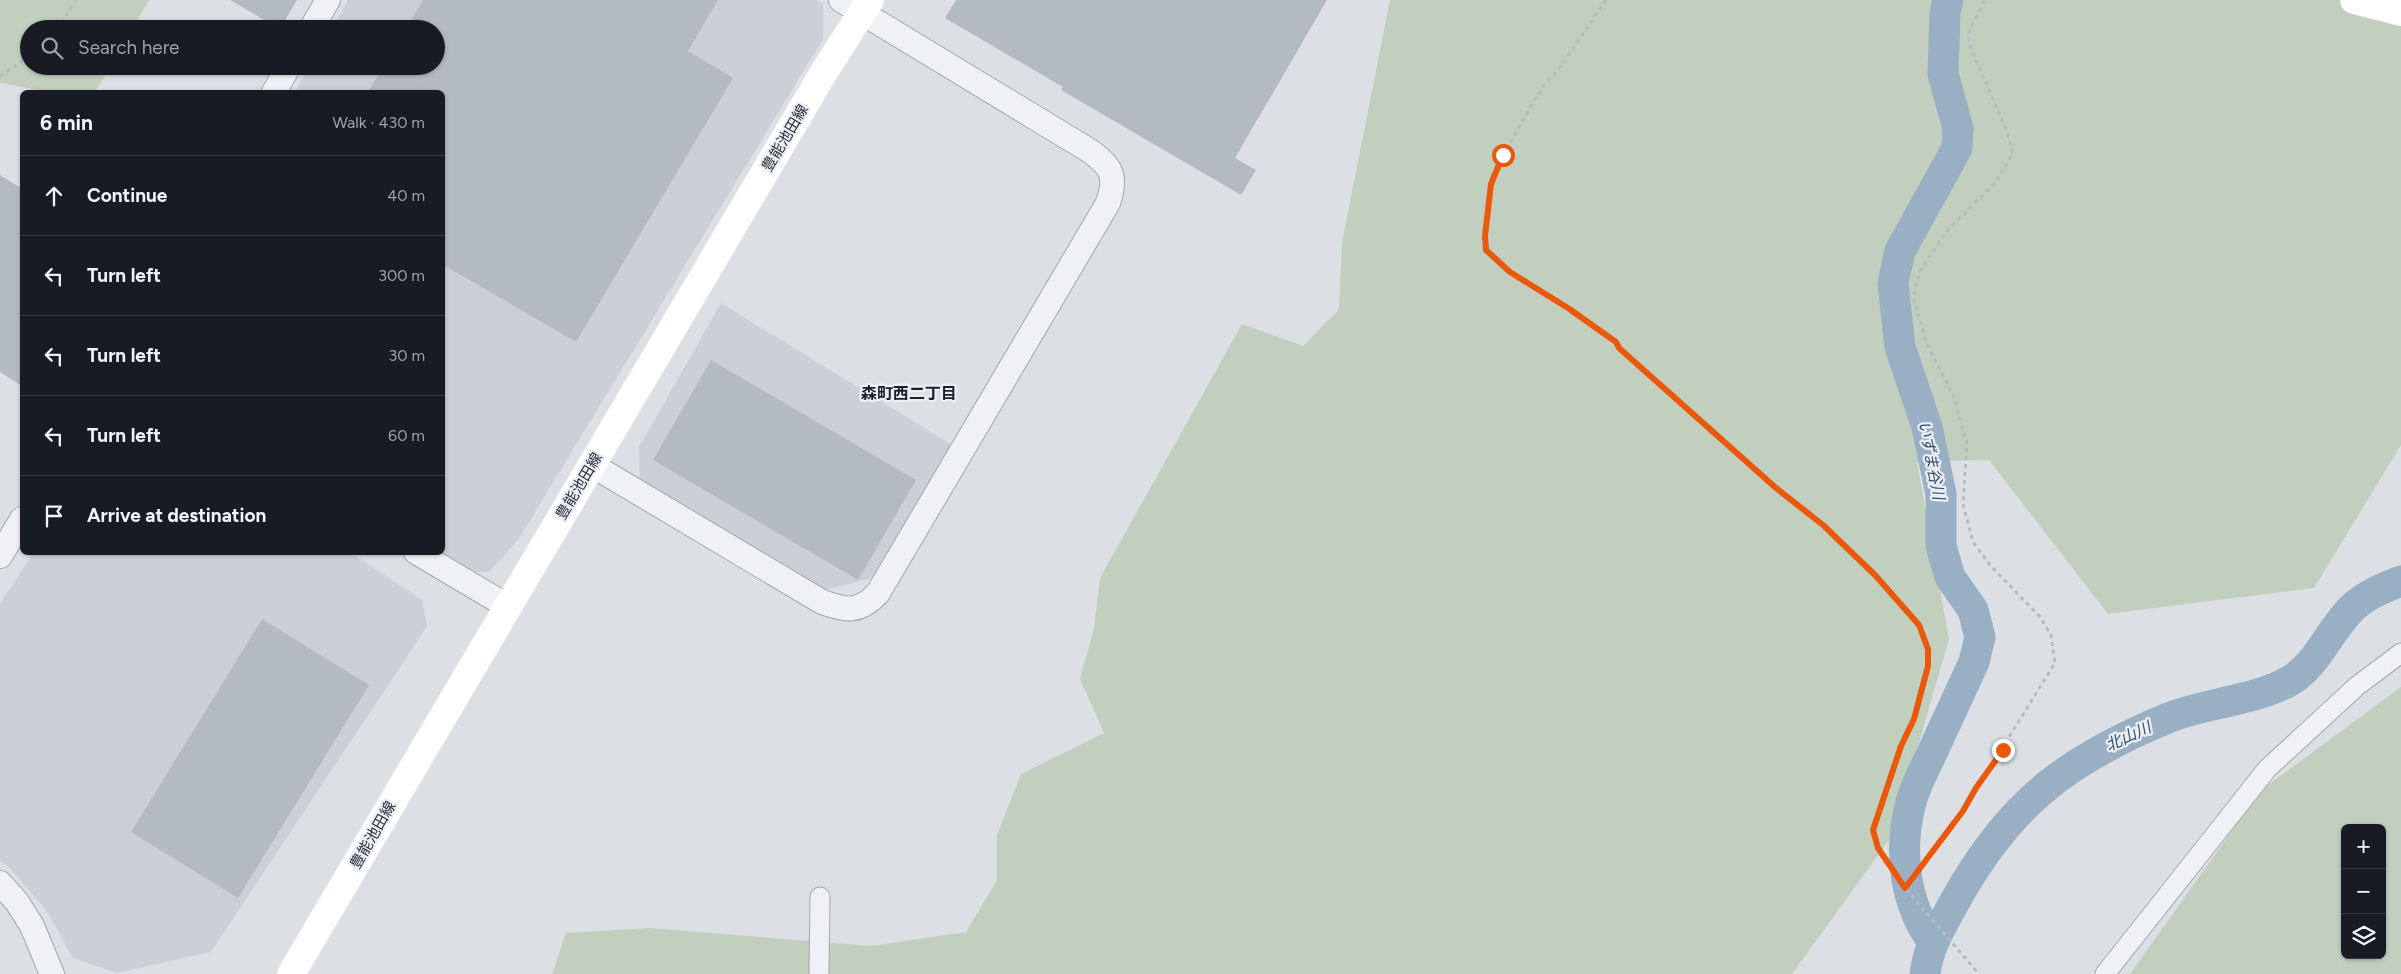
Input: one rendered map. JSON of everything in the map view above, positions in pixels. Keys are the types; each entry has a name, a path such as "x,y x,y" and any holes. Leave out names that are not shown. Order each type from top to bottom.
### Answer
{"main road":[{"path":"2354,0 2401,12"},
{"name":"豊能池田線","path":"291,974 592,465 857,4"}],"street":[{"path":"316,20 328,0"},
{"path":"592,465 822,602 847,609 858,608 869,603 883,584 1108,203 1112,191 1113,176 1105,162 857,4"},
{"path":"275,90 284,75"},
{"path":"0,556 20,521"},
{"path":"421,555 507,606"},
{"path":"2105,974 2267,769 2357,686 2401,652"},
{"path":"0,882 17,902 32,926 52,974"},
{"path":"819,974 820,897"}],"path":[{"path":"63,20 76,0"},
{"path":"1606,0 1558,69 1543,86 1503,155 1491,184 1485,236 1486,250 1510,272 1568,308 1616,342 1619,348 1776,488 1823,525 1875,575 1919,625 1928,649 1928,666 1914,719 1901,746 1873,830 1878,848 1905,888 1979,974"},
{"path":"1905,888 1963,811 2055,663 2052,634 2040,617 1990,565 1973,542 1963,504 1967,444 1954,397 1927,344 1914,297 1920,271 1946,232 1996,182 2013,153 2006,129 1968,44 1969,30 1986,0"},
{"path":"0,76 20,62"}],"shaded area":[{"path":"348,0 816,0 823,4 823,39 518,540 489,572 476,572 442,555 445,555 445,90 296,90 305,75 445,75 445,20 337,20"},
{"path":"721,303 957,448 872,578 825,590 640,479 639,447"},
{"path":"32,555 354,555 422,600 427,626 211,952 117,973 73,958 46,910 9,867 0,861 0,604"}],"green space":[{"path":"0,0 149,0 137,20 20,20 20,75 105,75 96,90 38,90 0,83"},
{"path":"1390,0 2401,0 2401,445 2314,588 2108,614 1989,460 1917,462 1949,639 1892,836 1792,974 552,974 566,933 649,928 871,946 966,932 997,880 997,835 1021,774 1104,733 1080,679 1094,628 1100,578 1242,324 1303,346 1339,309 1342,242"},
{"path":"2401,687 2401,974 2130,974 2260,791"}],"building":[{"path":"230,0 297,0 285,20 264,20"},
{"path":"423,0 718,0 688,51 733,78 576,342 445,266 445,90 369,90 378,75 445,75 445,20 411,20"},
{"path":"956,0 1327,0 1235,158 1256,170 1241,195 1061,90 1063,87 945,18"},
{"path":"0,175 20,188 20,385 0,372"},
{"path":"711,360 916,480 858,580 653,460"},
{"path":"262,619 369,685 238,898 131,832"}],"waterway":[{"name":"いずま谷川","path":"1933,942 1923,927 1916,911 1906,877 1905,841 1907,823 1917,786 1974,662 1980,637 1973,610 1950,577 1941,546 1941,494 1927,427 1900,347 1893,283 1900,251 1957,148 1958,128 1943,74 1945,13 1948,0"},
{"name":"北山川","path":"1925,974 1936,936 1975,867 1997,837 2019,812 2044,789 2070,769 2099,751 2168,718 2199,708 2253,695 2285,684 2305,669 2357,603 2381,589 2401,581"}],"district":[{"name":"森町西二丁目","path":"909,393"}],"route":[{"path":"1503,155 1491,184 1485,236 1486,250 1510,272 1568,308 1616,342 1619,348 1710,426 1776,488 1823,525 1875,575 1919,625 1928,649 1928,666 1914,719 1901,746 1873,830 1878,848 1905,888 1963,811 1976,788 2003,750"}]}
